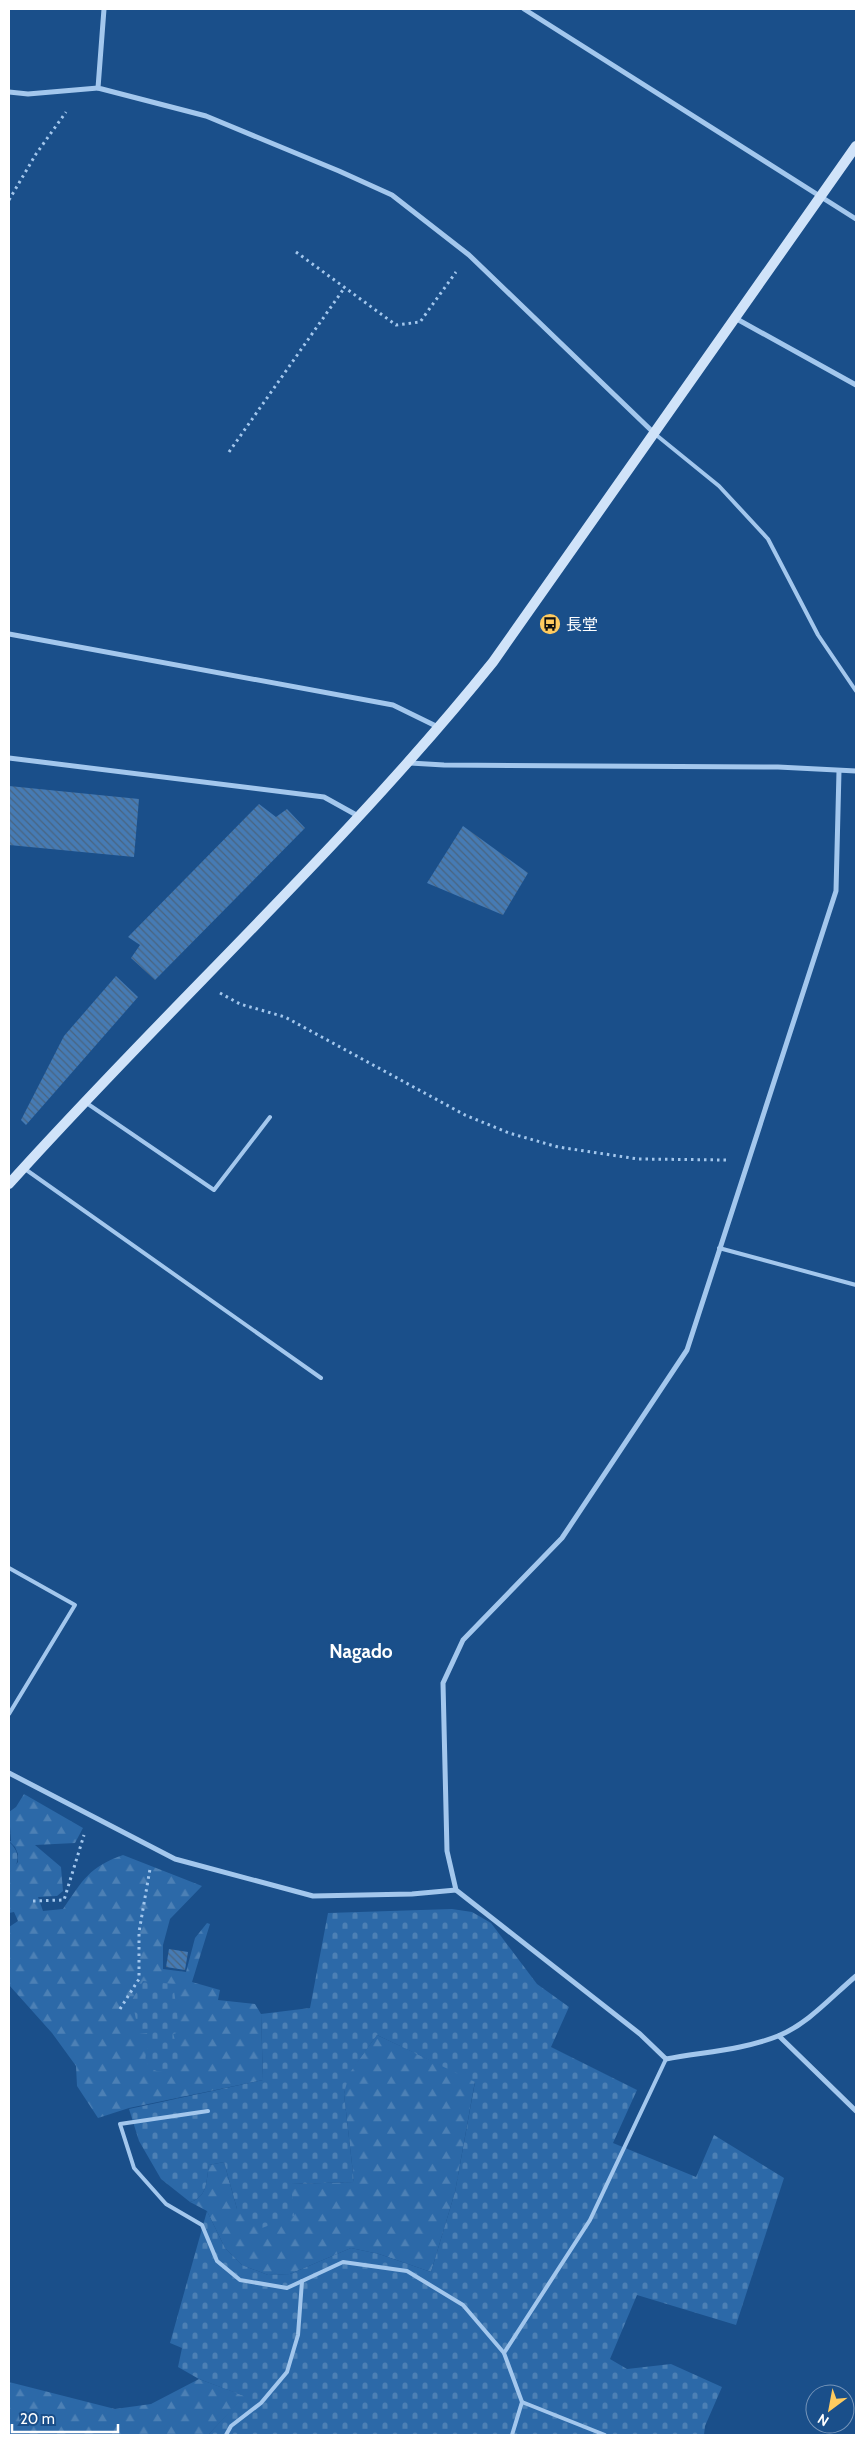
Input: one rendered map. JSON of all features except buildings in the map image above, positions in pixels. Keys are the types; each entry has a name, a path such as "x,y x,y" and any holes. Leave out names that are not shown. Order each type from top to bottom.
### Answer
{"street":[{"path":"98,88 104,9"},
{"path":"524,9 856,219"},
{"path":"9,92 28,94 98,88 206,116 392,195 468,255 655,434"},
{"path":"9,1184 85,1102 360,817 440,728 493,662 856,146"},
{"path":"735,318 856,386"},
{"path":"9,634 393,704 440,728"},
{"path":"9,758 324,797 360,817"},
{"path":"410,763 444,766 778,767 856,771"},
{"path":"840,771 836,890 746,1160 687,1350 562,1538 463,1640 443,1683 447,1850 456,1890 640,2034 666,2059 756,2043 779,2036 808,2018 856,1976"},
{"path":"9,1773 175,1859 313,1896 412,1894 456,1890"},
{"path":"779,2036 856,2111"}],"lane":[{"path":"655,434 719,486 768,539 818,636 856,691"},
{"path":"85,1102 214,1190 270,1117"},
{"path":"23,1168 321,1378"},
{"path":"719,1248 856,1285"},
{"path":"9,1568 75,1605 9,1714"},
{"path":"504,2353 590,2220 666,2059"},
{"path":"208,2111 120,2124 134,2168 166,2204 202,2224 217,2261 240,2280 287,2288 343,2262 407,2271 463,2306 504,2353 522,2402 512,2435"},
{"path":"226,2435 231,2426 261,2404 287,2372 298,2335 302,2281"},
{"path":"522,2402 605,2435"}],"path":[{"path":"9,200 36,154 82,89"},
{"path":"296,252 396,325 420,322 468,255"},
{"path":"229,452 344,287"},
{"path":"200,982 240,1004 285,1017 465,1115 509,1133 558,1147 638,1159 746,1160"},
{"path":"33,1901 64,1900 82,1838 93,1817"},
{"path":"120,2009 139,1979 139,1932 154,1849"}],"green space":[{"path":"24,1794 83,1828 75,1843 35,1845 61,1867 63,1891 57,1896 38,1897 43,1911 63,1909 76,1890 94,1870 102,1864 123,1855 202,1886 170,1919 163,1945 163,1969 186,1972 195,1938 207,1923 210,1924 192,1982 220,1990 218,2000 255,2004 261,2014 263,2080 129,2108 98,2118 77,2086 76,2066 52,2033 9,1985 9,1927 18,1921 14,1912 9,1913 9,1873 18,1862 18,1854 15,1847 9,1841 11,1841 9,1812 16,1807"},
{"path":"9,1842 15,1849 18,1858 16,1866 9,1873"},
{"path":"452,1909 472,1912 491,1923 537,1984 569,2007 551,2047 637,2090 613,2143 696,2177 714,2135 784,2178 736,2325 637,2295 610,2359 627,2369 671,2364 722,2387 705,2426 704,2435 208,2435 244,2396 199,2379 178,2367 182,2348 170,2343 207,2211 225,2248 242,2265 268,2275 290,2274 351,2248 379,2254 431,2272 455,2192 475,2082 377,2035 349,2074 344,2094 354,2182 291,2184 294,2216 262,2228 237,2209 224,2162 209,2165 203,2192 196,2200 190,2202 161,2179 139,2141 129,2109 263,2080 261,2014 310,2008 328,1913"},
{"path":"143,1981 173,1984 180,2032 173,2033 179,2057 176,2065 168,2071 154,2070 146,2060 149,2038 147,2033 139,2034 132,2000"},
{"path":"377,2035 475,2081 455,2192 431,2272 379,2254 351,2248 290,2274 268,2275 242,2265 225,2248 207,2211 190,2202 196,2200 203,2192 209,2165 224,2162 237,2209 291,2184 354,2182 344,2094 348,2074"},
{"path":"199,2379 245,2396 208,2435 9,2435 9,2382 115,2409 151,2404"}],"place":[{"name":"長堂","path":"550,624"}],"district":[{"name":"Nagado","path":"361,1651"}]}
